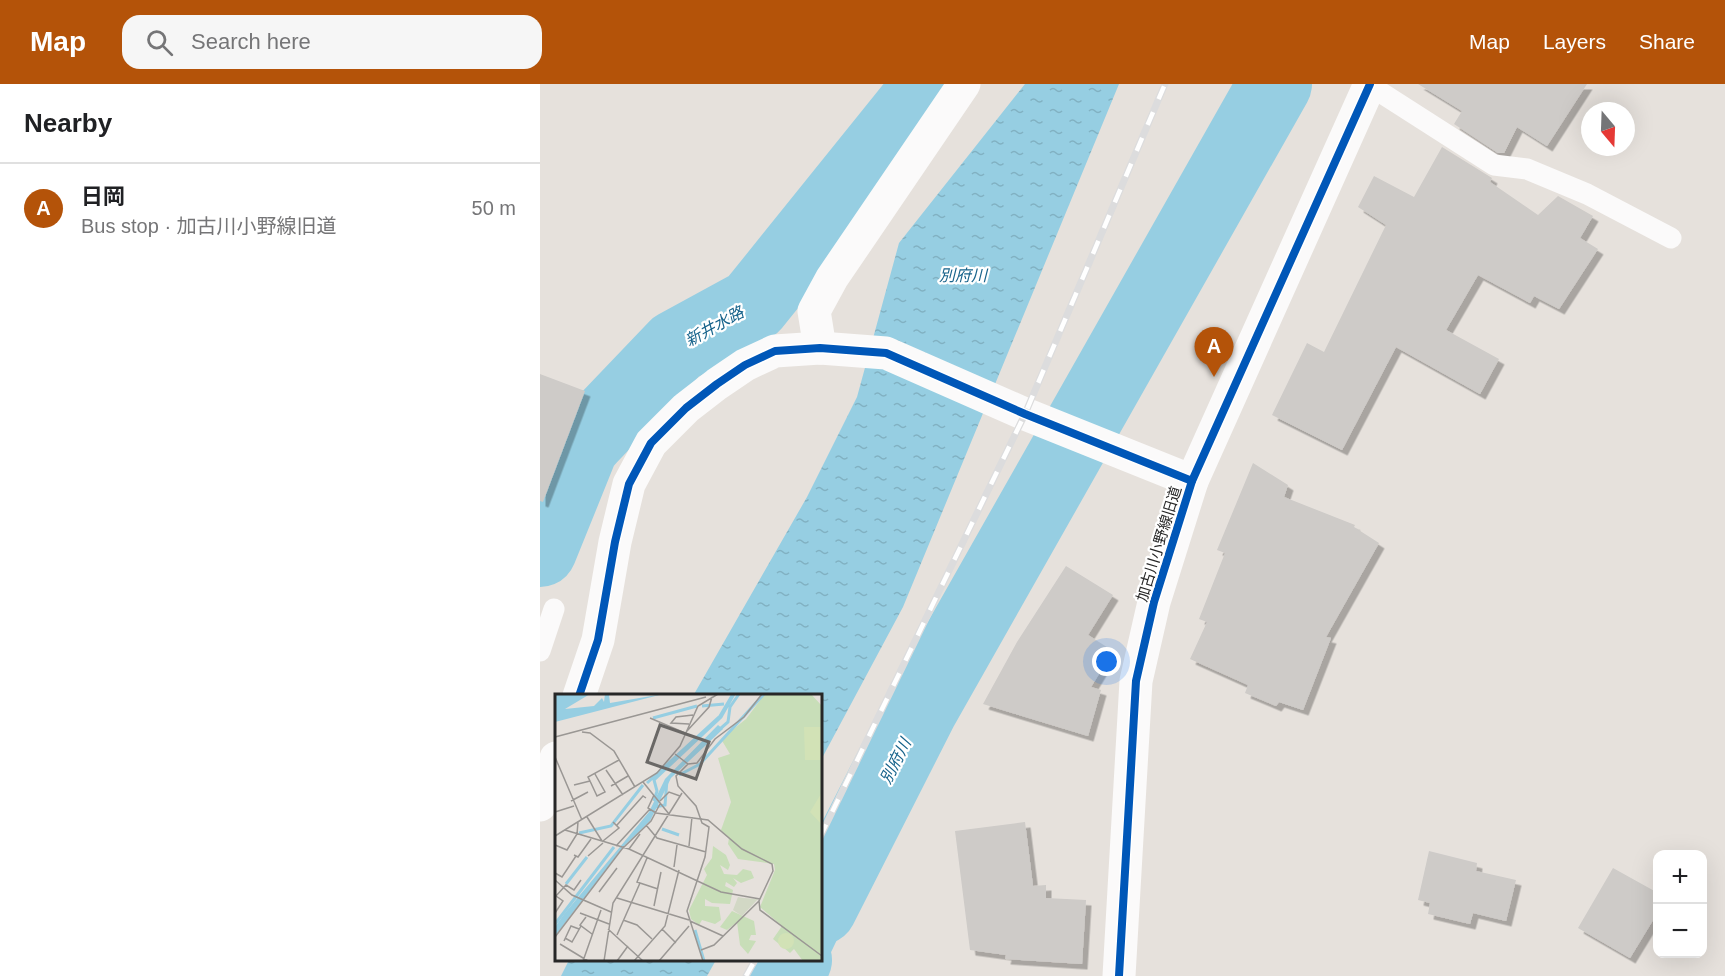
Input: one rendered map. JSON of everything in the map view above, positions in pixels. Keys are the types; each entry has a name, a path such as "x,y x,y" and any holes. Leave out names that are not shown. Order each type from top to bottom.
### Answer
{"street":[{"path":"820,348 814,311 832,278 964,84"},
{"name":"加古川小野線旧道","path":"1119,976 1136,681 1154,602 1192,481 1370,85"},
{"path":"580,694 598,640 615,542 629,484 651,442 686,408 745,365 775,351 820,348 886,353 1025,414 1192,481"},
{"path":"540,805 555,761"}],"lane":[{"path":"1370,85 1494,165 1527,168 1587,194 1671,238"},
{"path":"540,651 554,609"}],"water":[{"name":"別府川","path":"1025,84 1119,84 903,607 822,758 822,694 694,694 807,497 857,397 899,243"},
{"path":"568,961 715,961 707,976 561,976"}],"building":[{"path":"1418,84 1587,84 1547,146 1517,127 1504,153 1498,153 1454,124 1462,111"},
{"path":"1442,147 1492,178 1490,182 1538,215 1558,196 1593,216 1580,238 1598,249 1559,309 1534,296 1530,303 1478,275 1446,330 1499,359 1480,394 1396,347 1342,450 1272,415 1307,343 1324,352 1386,225 1358,207 1374,176 1414,197"},
{"path":"540,374 585,391 543,502 540,501"},
{"path":"1253,463 1288,485 1284,497 1355,525 1354,527 1379,543 1326,637 1331,638 1303,710 1279,702 1276,706 1245,693 1248,685 1190,659 1207,622 1199,619 1225,553 1217,550"},
{"path":"1066,566 1113,595 1088,635 1113,651 1091,687 1101,690 1088,736 983,704 1017,642"},
{"path":"1025,822 1033,886 1046,885 1046,898 1086,900 1082,964 1005,959 1006,955 970,950 955,831"},
{"path":"1429,851 1477,863 1476,871 1516,880 1506,921 1473,913 1470,924 1428,914 1430,903 1418,900"},
{"path":"1613,868 1653,890 1653,920 1630,958 1578,928"}],"waterway":[{"name":"新井水路","path":"540,550 582,446 676,347 753,305 931,84"},
{"name":"別府川","path":"822,904 921,709 1275,84"},
{"path":"822,929 852,867 1002,588 1289,84"},
{"path":"822,957 869,859 990,637 1071,500 1302,84"},
{"name":"別府川","path":"786,976 794,961"},
{"path":"813,976 820,961"}],"railway":[{"path":"822,833 1025,414 1165,84"},
{"path":"746,976 754,961"}],"cycle path":[{"path":"1119,976 1136,681 1154,602 1192,481 1370,84"},
{"path":"580,694 598,640 615,542 629,484 651,443 686,408 717,384 745,365 775,351 820,348 886,353 1025,414 1192,481"}],"place":[{"name":"日岡","path":"1214,377"}]}
